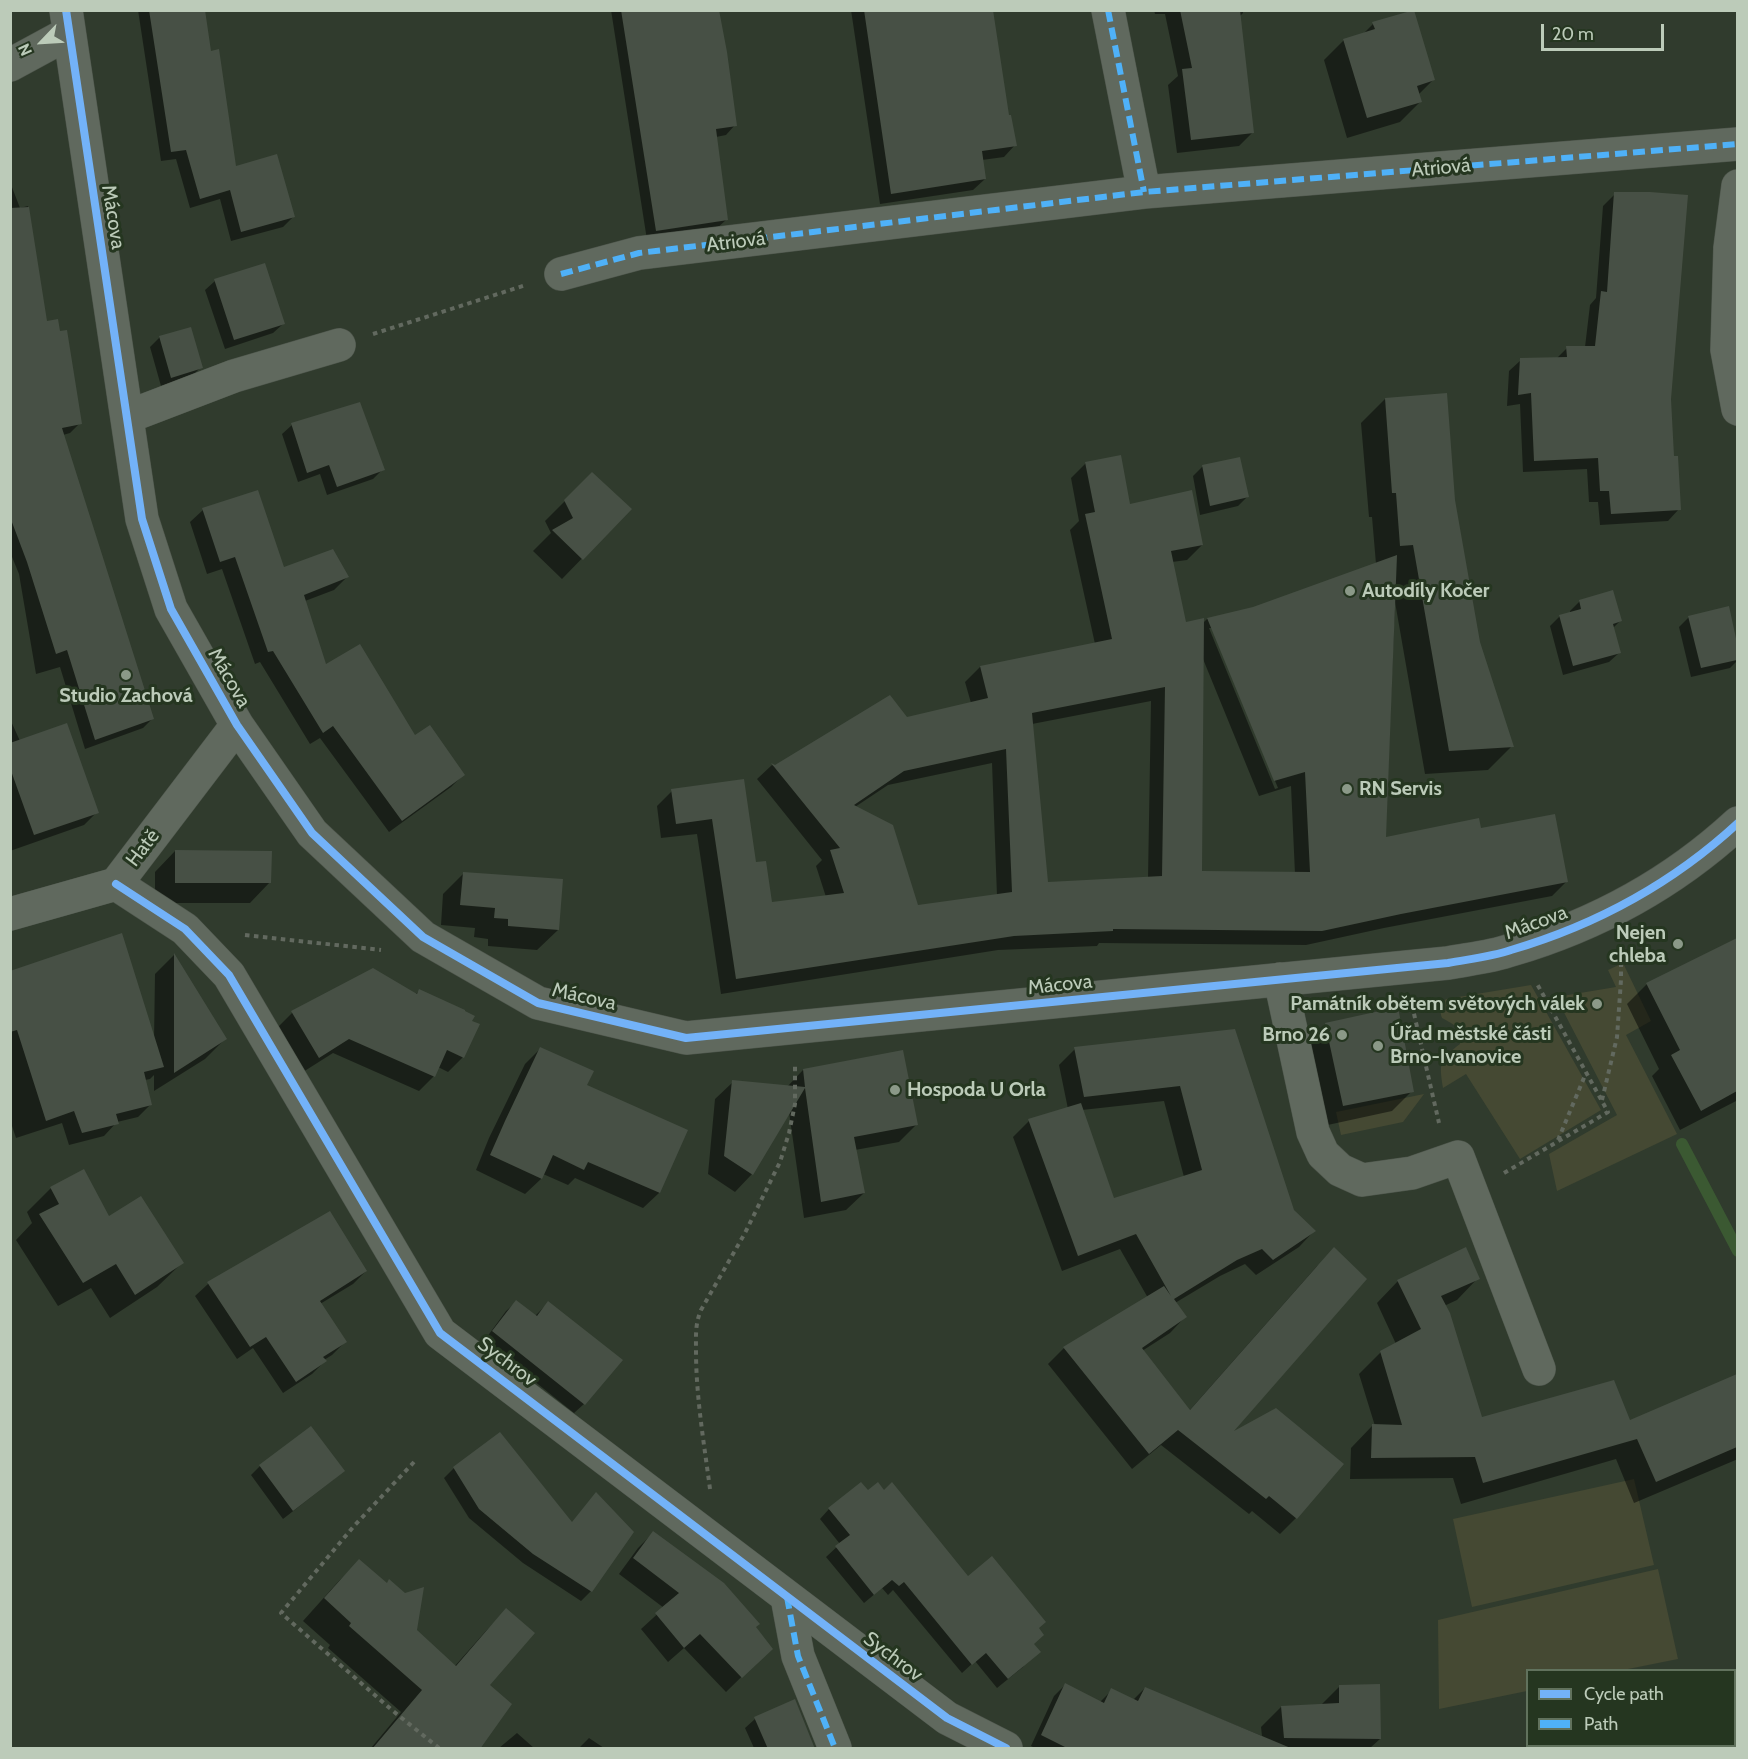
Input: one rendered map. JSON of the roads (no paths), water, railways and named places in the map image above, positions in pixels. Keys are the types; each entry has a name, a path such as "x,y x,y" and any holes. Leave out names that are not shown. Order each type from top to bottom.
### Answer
{"street":[{"path":"1108,10 1144,192"},
{"path":"10,65 67,22"},
{"name":"Mácova","path":"67,22 142,519 171,609 237,725 312,833 423,937 538,1003 687,1038 1448,963 1509,951 1549,938 1608,912 1656,887 1716,843 1737,823"},
{"name":"Atriová","path":"561,274 639,253 1144,192 1737,144"},
{"path":"1737,186 1730,248 1727,350 1737,410"},
{"path":"127,417 234,376 339,345"},
{"name":"Hatě","path":"10,914 116,884 237,725"},
{"name":"Sychrov","path":"116,884 185,929 229,975 440,1333 947,1718 1006,1749"},
{"path":"1280,979 1313,1132 1323,1154 1340,1170 1362,1180 1412,1173 1458,1157 1539,1369"},
{"path":"787,1597 798,1656 835,1749"}],"waterway":[{"path":"1682,1144 1738,1251"}],"place":[{"name":"Autodíly Kočer","path":"1350,591"},
{"name":"Studio Zachová","path":"126,675"},
{"name":"RN Servis","path":"1347,789"},
{"name":"Nejen chleba","path":"1678,944"},
{"name":"Památník obětem světových válek","path":"1597,1004"},
{"name":"Brno 26","path":"1342,1035"},
{"name":"Úřad městské části Brno-Ivanovice","path":"1378,1046"},
{"name":"Hospoda U Orla","path":"895,1090"}]}
